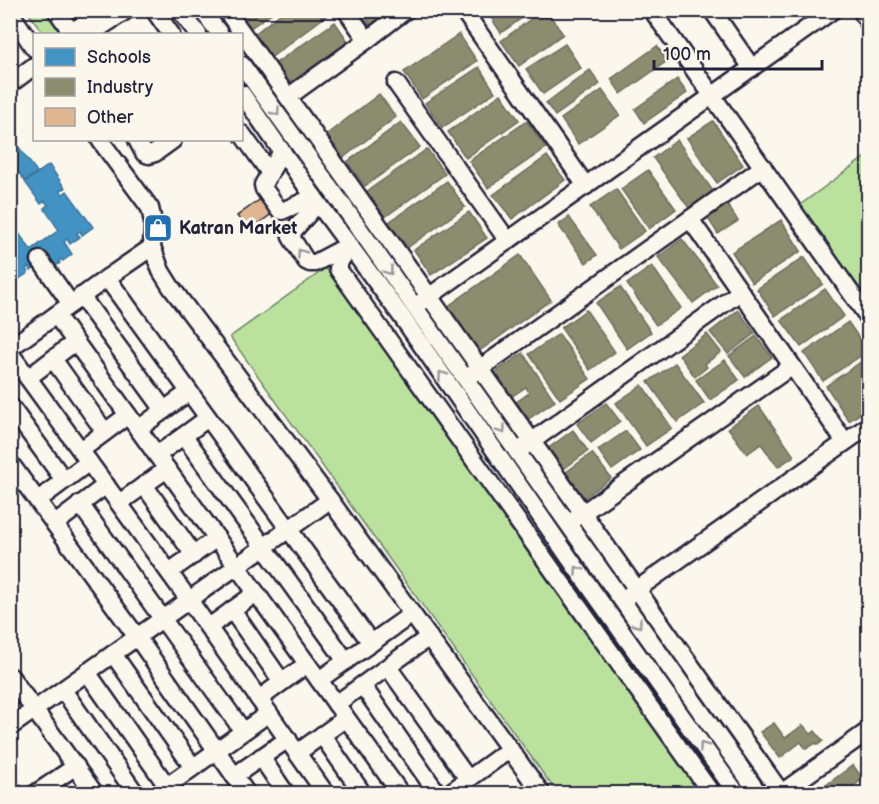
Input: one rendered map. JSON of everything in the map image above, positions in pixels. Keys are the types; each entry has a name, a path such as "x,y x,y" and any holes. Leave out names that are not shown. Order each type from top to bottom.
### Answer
{"street":[{"path":"56,10 70,33"},
{"path":"72,33 103,10"},
{"path":"92,33 127,10"},
{"path":"154,10 170,33"},
{"path":"180,10 197,33"},
{"path":"202,10 219,33"},
{"path":"226,10 242,33"},
{"path":"346,10 367,40"},
{"path":"288,97 406,10"},
{"path":"463,10 586,186"},
{"path":"652,10 868,317"},
{"path":"712,10 752,68"},
{"path":"408,312 833,10"},
{"path":"861,10 868,22"},
{"path":"10,12 33,46"},
{"path":"243,34 781,793 868,732"},
{"path":"243,66 607,611 737,794"},
{"path":"10,84 33,67"},
{"path":"396,83 508,241"},
{"path":"243,95 350,245 466,379 759,794"},
{"path":"243,135 270,173"},
{"path":"101,141 150,208 153,222 152,247 161,271 171,287 330,500 542,794"},
{"path":"138,141 144,153 149,156 172,141"},
{"path":"282,151 263,185 264,189 282,211 316,200"},
{"path":"466,379 763,167"},
{"path":"316,200 291,237 306,261 315,263 350,245"},
{"path":"690,219 845,442"},
{"path":"350,245 338,269 712,794"},
{"path":"10,348 152,247"},
{"path":"40,260 76,300 164,410"},
{"path":"107,278 371,643"},
{"path":"517,452 740,292"},
{"path":"56,315 319,680 396,792"},
{"path":"28,378 75,342"},
{"path":"10,353 209,627 326,794"},
{"path":"52,359 105,432"},
{"path":"567,523 792,366"},
{"path":"38,500 64,480 105,432 164,410 189,392"},
{"path":"10,406 64,480"},
{"path":"119,503 144,485 184,436 208,418"},
{"path":"607,611 868,426"},
{"path":"184,436 346,661"},
{"path":"10,463 137,637 247,794"},
{"path":"55,524 106,485"},
{"path":"144,485 194,555"},
{"path":"10,727 330,500"},
{"path":"80,504 243,731"},
{"path":"169,572 217,538"},
{"path":"209,627 256,592"},
{"path":"232,610 282,682"},
{"path":"319,680 412,614"},
{"path":"297,753 322,735 362,686 429,637"},
{"path":"113,654 193,767"},
{"path":"87,672 161,790 243,731 282,682 307,664"},
{"path":"388,667 468,779"},
{"path":"10,676 95,794"},
{"path":"362,686 438,794"},
{"path":"63,690 136,794"},
{"path":"322,735 363,794"},
{"path":"234,776 288,739"},
{"path":"448,794 510,749"},
{"path":"261,758 286,794"},
{"path":"42,792 76,766"},
{"path":"10,787 15,794"}],"green space":[{"path":"27,11 85,11 54,33 43,33"},
{"path":"868,155 868,300 800,205"},
{"path":"326,268 703,793 557,793 230,337"}],"building: Schools":[{"path":"10,135 37,172 25,181 10,161"},
{"path":"49,165 65,188 60,191 63,194 67,191 93,227 82,235 80,231 77,233 80,237 70,244 67,239 64,242 72,254 63,261 61,259 60,263 50,270 40,264 31,271 28,267 26,269 28,273 19,279 10,268 10,230 15,228 31,250 59,230 44,208 48,205 45,201 41,204 25,182"}],"building: Industry":[{"path":"236,10 276,10 249,29"},
{"path":"285,10 324,10 327,15 269,59 252,36"},
{"path":"361,10 402,10 373,29"},
{"path":"486,10 533,10 501,33"},
{"path":"546,10 563,34 519,66 501,41"},
{"path":"335,22 352,47 291,90 273,65"},
{"path":"459,34 477,61 422,99 404,72"},
{"path":"565,44 581,68 543,94 526,69"},
{"path":"657,46 667,61 621,94 611,79"},
{"path":"479,67 495,92 442,128 425,103"},
{"path":"590,70 600,84 555,116 546,103"},
{"path":"677,79 687,93 644,123 635,109"},
{"path":"602,90 620,115 578,144 561,119"},
{"path":"379,94 396,117 343,158 326,135"},
{"path":"501,94 519,120 466,158 448,132"},
{"path":"527,121 546,148 488,188 469,161"},
{"path":"713,121 743,165 717,183 687,138"},
{"path":"401,122 420,147 365,186 347,162"},
{"path":"677,140 713,191 689,208 653,158"},
{"path":"427,149 445,174 385,217 366,192"},
{"path":"547,156 565,180 512,219 493,195"},
{"path":"648,170 676,209 649,229 621,189"},
{"path":"447,181 465,207 407,248 389,222"},
{"path":"616,189 645,231 619,249 590,207"},
{"path":"727,204 738,221 718,234 707,217"},
{"path":"469,212 487,238 431,275 414,250"},
{"path":"569,217 597,255 586,263 558,225"},
{"path":"781,220 801,251 752,283 732,252"},
{"path":"682,239 717,285 693,303 658,257"},
{"path":"520,255 551,300 478,352 447,307"},
{"path":"804,257 823,284 775,316 757,289"},
{"path":"652,266 681,308 656,325 627,284"},
{"path":"620,287 651,332 627,349 596,303"},
{"path":"825,289 844,316 801,347 781,320"},
{"path":"586,310 615,352 590,370 561,328"},
{"path":"738,310 755,333 728,354 710,332"},
{"path":"848,322 868,351 823,381 804,353"},
{"path":"559,334 590,379 560,399 529,354"},
{"path":"707,334 721,352 705,364 707,367 695,377 679,355"},
{"path":"756,336 772,357 745,377 729,356"},
{"path":"523,353 555,401 527,420 515,403 529,393 526,387 511,397 494,373"},
{"path":"868,357 868,408 849,421 826,386"},
{"path":"725,360 739,380 710,400 696,380"},
{"path":"675,363 704,403 677,422 648,382"},
{"path":"642,385 672,428 646,446 616,403"},
{"path":"606,403 620,421 591,443 577,424"},
{"path":"759,406 794,456 778,467 761,444 747,454 728,428"},
{"path":"573,430 588,451 561,471 546,450"},
{"path":"626,431 640,450 612,470 598,450"},
{"path":"592,453 611,478 584,498 565,473"},
{"path":"774,723 785,738 803,725 811,734 815,731 823,741 806,749 801,742 780,758 760,732"},
{"path":"853,765 863,779 842,794 814,794"}],"building: Other":[{"path":"262,198 273,213 248,231 237,216"}],"place":[{"name":"Katran Market","path":"158,228"}]}
